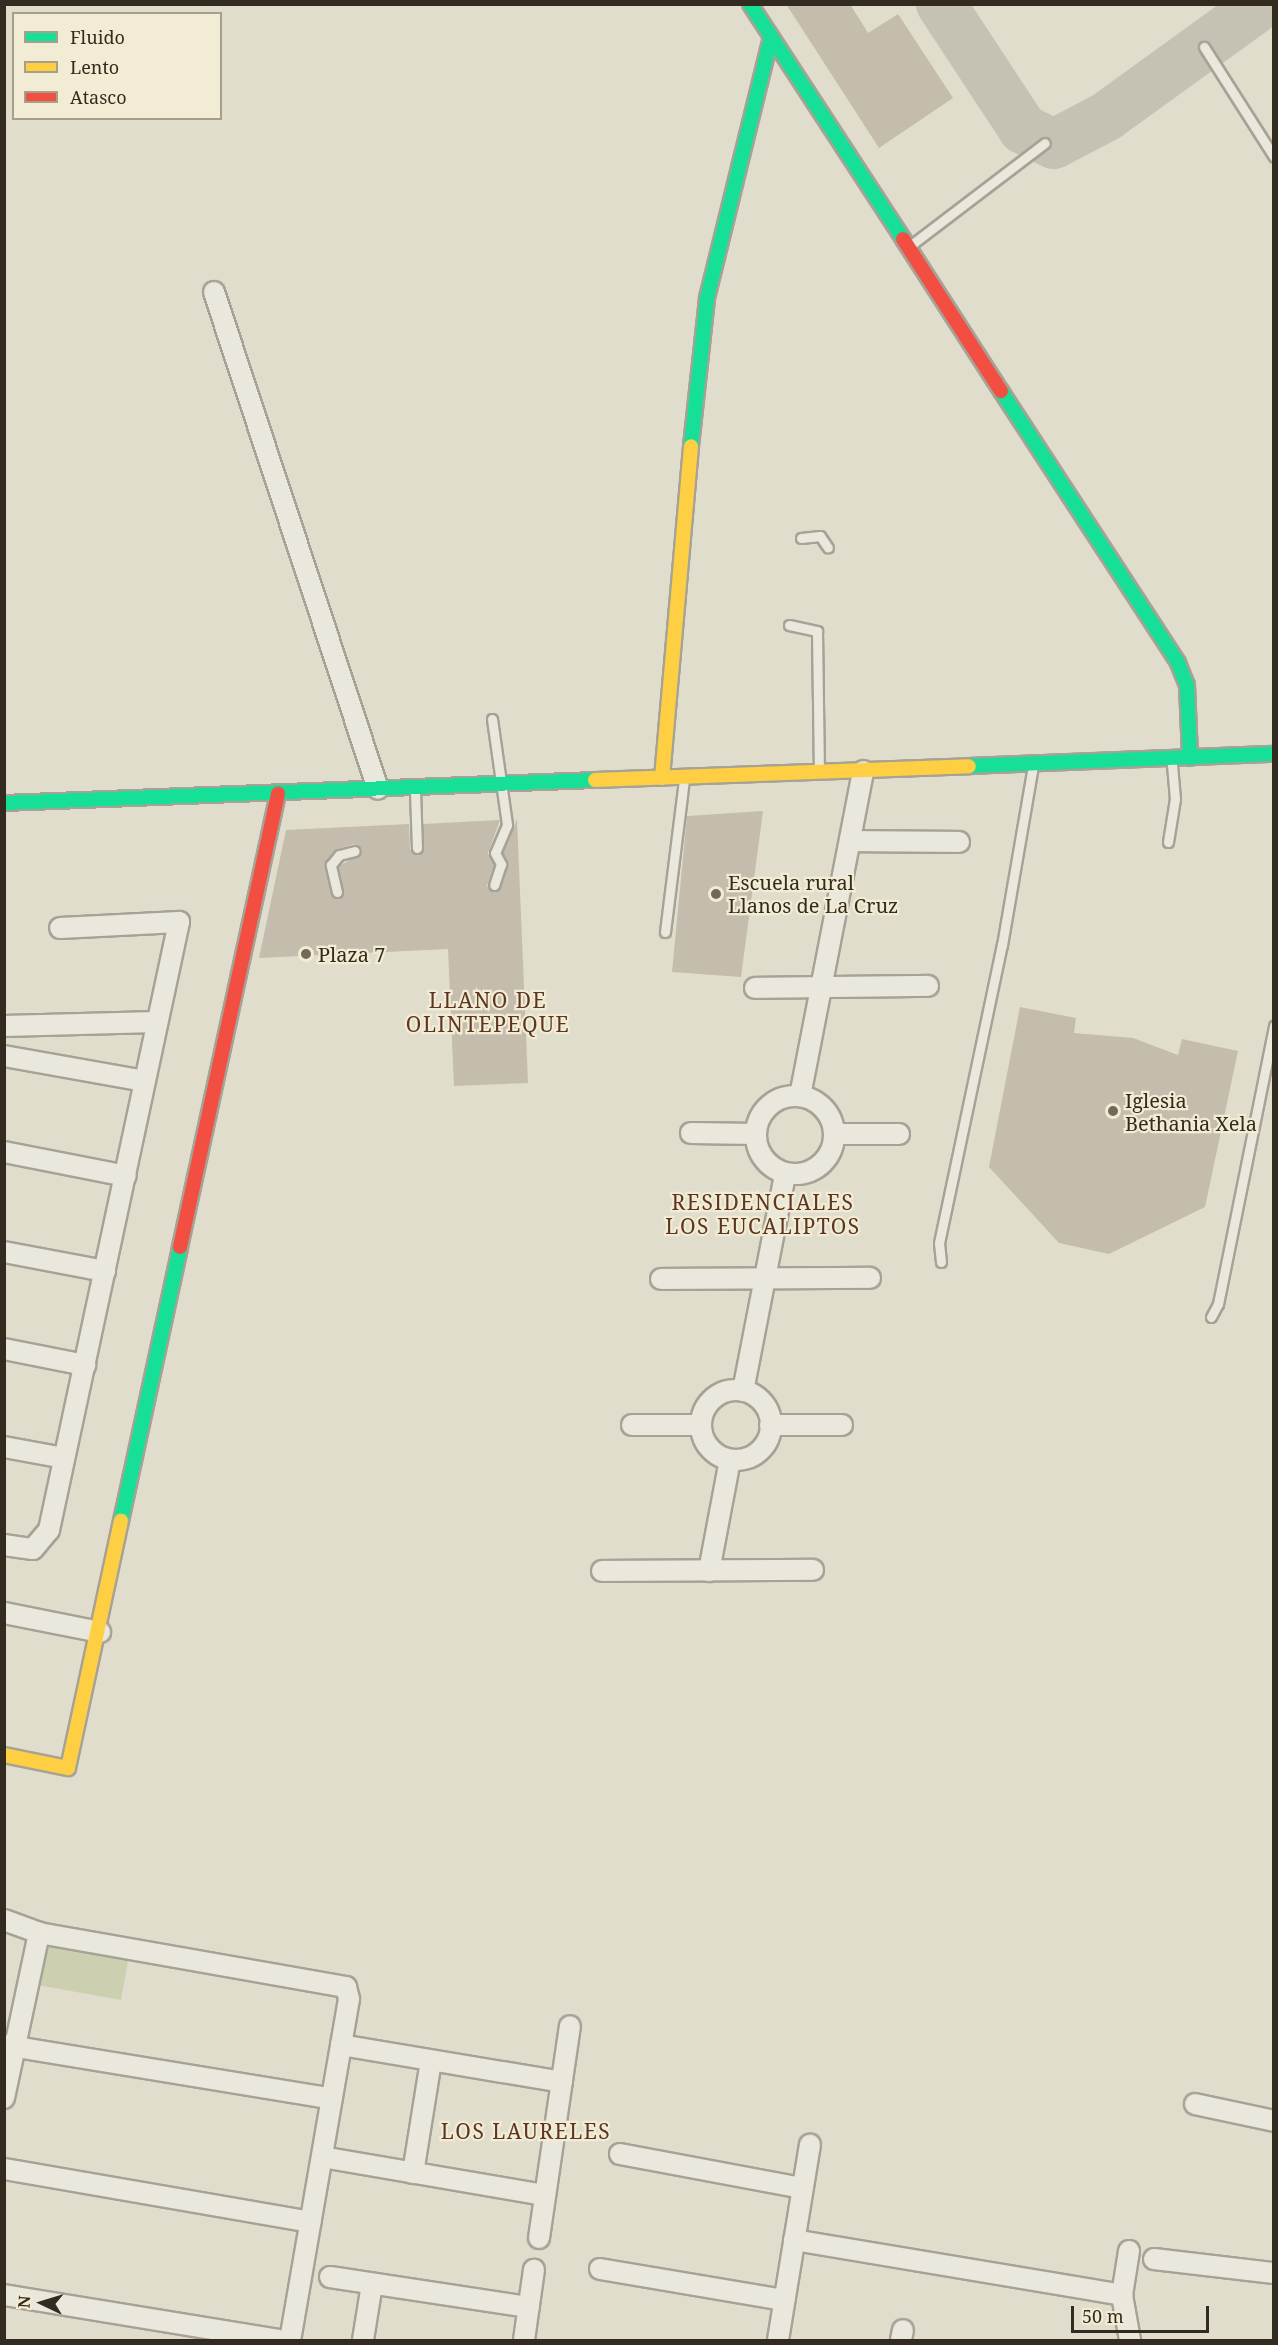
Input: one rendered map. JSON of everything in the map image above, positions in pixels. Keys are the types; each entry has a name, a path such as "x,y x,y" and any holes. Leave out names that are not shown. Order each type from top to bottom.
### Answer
{"street":[{"path":"750,4 1178,663 1187,685 1190,758"},
{"path":"662,778 670,632 707,298 771,37"},
{"path":"214,292 378,789"},
{"path":"4,803 1274,754"},
{"path":"801,1096 863,771"},
{"path":"4,1755 68,1768 100,1632 278,793"},
{"path":"850,841 959,842"},
{"path":"4,1545 33,1549 43,1543 85,1365 179,922 60,928"},
{"path":"755,988 928,986"},
{"path":"4,1026 157,1022"},
{"path":"4,1056 144,1081"},
{"path":"801,1096 824,1110 834,1134 821,1165 785,1174 761,1155 756,1134 766,1109 776,1101 801,1096"},
{"path":"691,1134 756,1134"},
{"path":"834,1134 899,1134"},
{"path":"4,1152 126,1176"},
{"path":"743,1391 785,1174"},
{"path":"4,1252 105,1271"},
{"path":"661,1279 870,1278"},
{"path":"4,1349 85,1365"},
{"path":"743,1391 763,1403 771,1425 759,1452 730,1460 712,1451 701,1425 715,1397 743,1391"},
{"path":"632,1425 701,1425"},
{"path":"771,1425 842,1425"},
{"path":"4,1447 64,1458"},
{"path":"709,1571 730,1460"},
{"path":"602,1571 813,1570"},
{"path":"4,1613 100,1632"},
{"path":"4,1920 39,1933 341,1983 349,1999 290,2340"},
{"path":"4,2098 10,2046 39,1933"},
{"path":"539,2238 570,2026"},
{"path":"341,2045 562,2082"},
{"path":"10,2046 332,2099"},
{"path":"413,2173 431,2061"},
{"path":"1195,2104 1274,2121"},
{"path":"778,2340 810,2145"},
{"path":"620,2154 802,2188"},
{"path":"322,2157 545,2195"},
{"path":"4,2169 310,2222"},
{"path":"794,2240 1122,2295"},
{"path":"1130,2251 1122,2295 1130,2340"},
{"path":"1154,2259 1274,2273"},
{"path":"600,2269 784,2300"},
{"path":"524,2340 534,2270"},
{"path":"330,2277 529,2307"},
{"path":"363,2340 372,2284"},
{"path":"4,2295 278,2340"}],"lane":[{"path":"1204,47 1274,157"},
{"path":"908,248 1045,143"},
{"path":"801,538 820,536 828,548"},
{"path":"789,625 817,631 819,773"},
{"path":"492,719 505,785 506,836 495,853 501,864 494,885"},
{"path":"1168,842 1175,799 1172,759"},
{"path":"941,1262 939,1244 1002,945 1033,765"},
{"path":"665,932 684,778"},
{"path":"415,788 417,848"},
{"path":"337,892 331,865 339,855 355,851"},
{"path":"1211,1317 1218,1304 1274,1026"}],"green space":[{"path":"45,1940 129,1956 121,2000 37,1985"}],"building":[{"path":"786,4 850,4 868,33 898,14 953,98 879,148"},
{"name":"Escuela rural Llanos de La Cruz","path":"763,811 741,977 672,972 687,816"},
{"name":"Plaza 7","path":"517,819 528,1083 454,1086 448,949 259,958 286,830 409,824 410,849 418,855 424,848 423,824 500,820 488,853 494,865 487,886 495,892 507,866 502,853","holes":["354,844 361,853 338,867 344,893 334,898 325,863 337,849"]},
{"name":"Iglesia Bethania Xela","path":"1020,1007 1076,1018 1074,1033 1133,1038 1178,1055 1182,1039 1238,1051 1205,1207 1109,1254 1059,1243 989,1167"}],"taxiway":[{"path":"941,4 1023,129 1054,144 1107,116 1262,4"}],"traffic: fast":[{"path":"750,4 903,239"},
{"path":"691,446 707,298 771,37"},
{"path":"1001,391 1178,663 1187,685 1190,758"},
{"path":"969,766 1274,754"},
{"path":"4,803 595,780"},
{"path":"121,1521 180,1247"}],"traffic: slow":[{"path":"662,778 691,446"},
{"path":"595,780 969,766"},
{"path":"4,1755 68,1768 121,1521"}],"traffic: jam":[{"path":"903,239 1001,391"},
{"path":"180,1247 278,793"}],"place":[{"name":"Escuela rural Llanos de La Cruz","path":"716,894"},
{"name":"Plaza 7","path":"306,954"},
{"name":"Iglesia Bethania Xela","path":"1113,1111"}],"district":[{"name":"LLANO DE OLINTEPEQUE","path":"488,1012"},
{"name":"RESIDENCIALES LOS EUCALIPTOS","path":"763,1214"},
{"name":"LOS LAURELES","path":"526,2131"}]}
